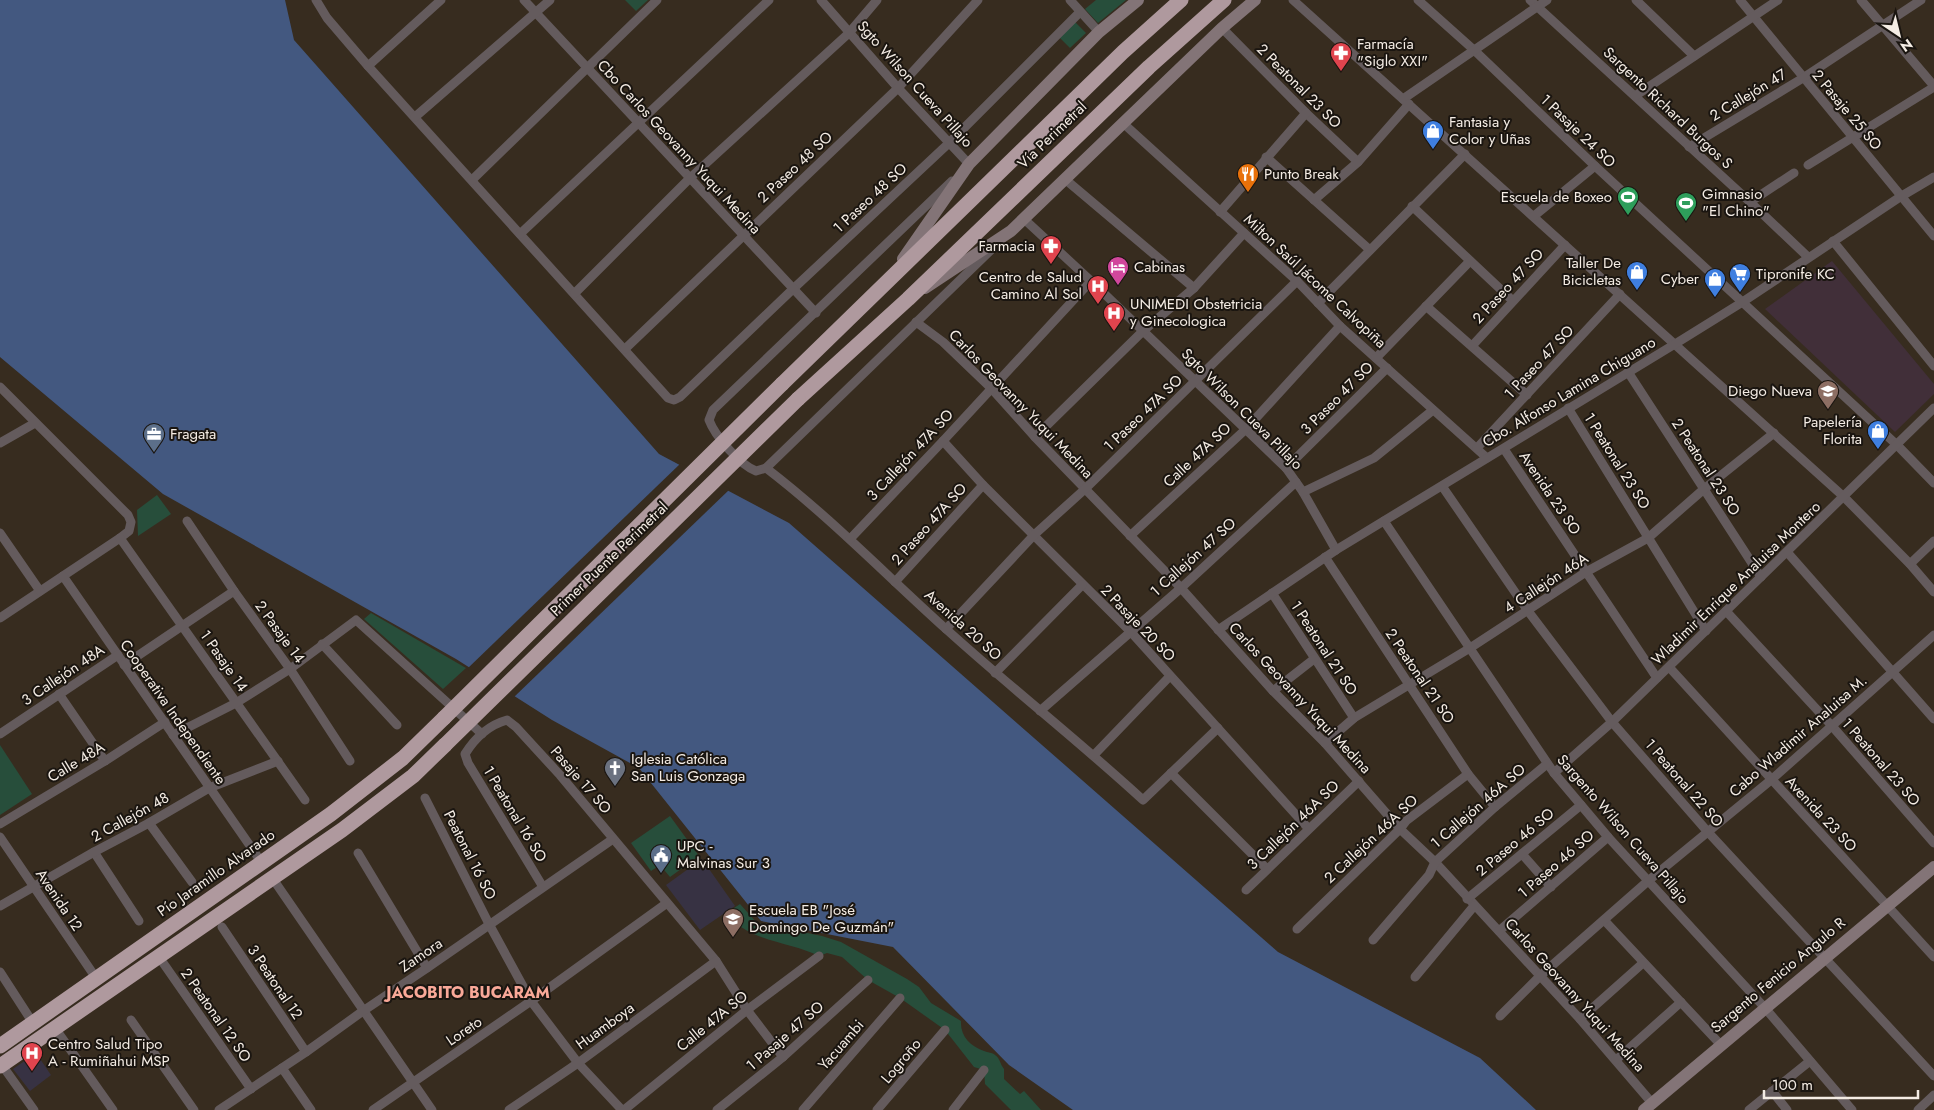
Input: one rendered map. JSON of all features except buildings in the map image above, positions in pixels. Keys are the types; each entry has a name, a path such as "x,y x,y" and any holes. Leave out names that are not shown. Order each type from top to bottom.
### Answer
{"highway":[{"name":"Vía Perimetral","path":"782,384 1123,52 1180,0"},
{"name":"Vía Perimetral","path":"798,399 908,299 1102,111 1224,0"},
{"name":"Primer Puente Perimetral","path":"444,718 782,384"},
{"name":"Primer Puente Perimetral","path":"273,879 413,776 798,399"},
{"name":"Pío Jaramillo Alvarado","path":"0,1046 331,814 403,758 444,718"},
{"path":"1,1066 273,879"}],"street":[{"path":"316,0 327,18 368,66 625,349"},
{"path":"368,66 441,0"},
{"name":"Cbo Carlos Geovanny Yuqui Medina","path":"524,0 816,313"},
{"path":"415,117 550,0"},
{"path":"472,180 657,0"},
{"path":"520,234 639,124 768,0"},
{"name":"Sgto Wilson Cueva Pillajo","path":"821,0 898,88 969,164"},
{"path":"575,293 690,178 849,33 877,0"},
{"name":"2 Paseo 48 SO","path":"625,349 898,88 978,0"},
{"path":"1070,0 1099,32"},
{"name":"Vía Perimetral","path":"1138,0 1099,32 969,164 713,410 709,420 713,430 746,468 756,471 766,468 1222,28 1255,0"},
{"path":"1293,0 1844,497 1910,564 1934,592"},
{"name":"1 Pasaje 24 SO","path":"1418,0 1474,50 1741,303 1897,445 1934,483"},
{"name":"Sargento Richard Burgos S","path":"1530,0 1750,202 1808,258"},
{"path":"1314,200 1358,162 1406,102 1474,50 1547,0"},
{"path":"1636,0 1694,56"},
{"name":"2 Pasaje 25 SO","path":"1740,0 1934,236"},
{"path":"1635,96 1778,0"},
{"path":"1808,165 1934,87 1861,0"},
{"name":"2 Callejón 47","path":"1690,147 1803,78 1921,0"},
{"name":"1 Paseo 48 SO","path":"625,349 668,398 674,400 680,397 949,143 1080,12"},
{"name":"2 Peatonal 23 SO","path":"1222,28 1306,114 1358,162"},
{"path":"1220,212 1266,157 1306,114"},
{"name":"Milton Saúl Jácome Calvopiña","path":"1124,124 1297,281 1340,326 1487,458"},
{"path":"1318,303 1465,154"},
{"path":"1266,157 1370,250"},
{"name":"Vía Perimetral","path":"889,280 969,164"},
{"path":"1534,216 1595,166"},
{"path":"1750,202 1794,173"},
{"name":"Cbo. Alfonso Lamina Chiguano","path":"1218,630 1336,550 1741,303 1900,197 1934,177"},
{"path":"1066,180 1194,288"},
{"path":"1412,206 1513,301"},
{"name":"Sgto Wilson Cueva Pillajo","path":"1024,219 1091,280 1286,468 1303,492 1336,550"},
{"name":"Vía Perimetral","path":"908,299 961,266 1011,230"},
{"path":"1035,437 1143,331 1194,288 1244,233"},
{"path":"1834,241 1934,366"},
{"name":"2 Paseo 47 SO","path":"1472,346 1565,245"},
{"name":"3 Paseo 47 SO","path":"1376,358 1470,260"},
{"name":"3 Callejón 47A SO","path":"850,539 1091,280"},
{"name":"1 Paseo 47A SO","path":"946,629 1034,535 1085,489 1297,281"},
{"name":"1 Paseo 47 SO","path":"1477,448 1620,294"},
{"path":"1426,306 1528,395"},
{"name":"Carlos Geovanny Yuqui Medina","path":"916,322 942,342 991,388 1035,437 1181,588 1273,691 1325,743 1400,829 1435,862 1467,899 1500,931 1580,1019 1616,1060 1648,1108"},
{"name":"Calle 47A SO","path":"1130,536 1246,429 1340,326"},
{"name":"3 Paseo 47 SO","path":"1286,468 1386,368"},
{"name":"2 Peatonal 23 SO","path":"1628,372 1761,577"},
{"path":"0,387 128,514 131,522 129,531 120,538 0,618"},
{"name":"1 Peatonal 23 SO","path":"1568,408 1706,631"},
{"name":"Wladimir Enrique Analuisa Montero","path":"1554,773 1612,722 1934,408"},
{"path":"1303,492 1374,458 1433,410"},
{"path":"0,443 35,423"},
{"name":"4 Callejón 46A","path":"1325,743 1354,718 1470,648 1586,572 1648,538 1704,489 1774,433"},
{"name":"2 Pasaje 20 SO","path":"943,441 983,485 1130,632 1308,828"},
{"name":"Avenida 23 SO","path":"1504,449 1657,678"},
{"name":"Avenida 20 SO","path":"766,468 850,539 995,673 1094,755 1143,800 1171,773"},
{"name":"1 Callejón 47 SO","path":"1040,710 1181,588 1296,482"},
{"name":"2 Paseo 47A SO","path":"895,582 983,485"},
{"name":"1 Peatonal 22 SO","path":"1442,486 1528,611 1612,722 1708,831 1934,1076"},
{"name":"2 Pasaje 14","path":"187,520 234,591 290,669 350,762"},
{"name":"Sargento Wilson Cueva Pillajo","path":"1384,520 1554,773 1608,837 1765,1008 1852,1110"},
{"path":"0,533 40,591"},
{"name":"1 Pasaje 14","path":"120,538 305,800"},
{"path":"1910,564 1934,541"},
{"path":"1787,552 1934,719"},
{"name":"2 Peatonal 21 SO","path":"1325,557 1468,774 1495,807"},
{"name":"Cooperativa Independiente","path":"63,576 262,863"},
{"path":"995,673 1082,585"},
{"name":"3 Callejón 48A","path":"124,664 234,591"},
{"name":"1 Peatonal 21 SO","path":"1272,593 1354,718"},
{"name":"1 Peatonal 23 SO","path":"1726,611 1832,726 1934,843"},
{"path":"173,735 236,703 290,669 356,620 482,734"},
{"name":"Cabo Wladimir Analuisa M.","path":"1500,1016 1540,976 1648,881 1771,780 1934,635"},
{"path":"322,644 397,725"},
{"name":"3 Callejón 48A","path":"0,734 118,655"},
{"path":"1273,691 1314,659"},
{"name":"Avenida 23 SO","path":"1669,667 1934,957"},
{"path":"1094,755 1170,676"},
{"path":"60,694 105,761"},
{"name":"Pasaje 17 SO","path":"465,754 470,746 495,723 507,720 516,726 716,960 747,1010 782,1057"},
{"name":"Calle 48A","path":"0,824 105,761 164,722"},
{"path":"1218,728 1171,773 1267,869"},
{"name":"1 Peatonal 16 SO","path":"465,754 468,763 543,888"},
{"name":"2 Callejón 48","path":"0,906 209,788 278,761"},
{"name":"1 Callejón 46A SO","path":"1373,940 1429,875 1435,862 1495,807 1547,764"},
{"name":"2 Callejón 46A SO","path":"1296,929 1400,829 1408,819 1468,774"},
{"name":"3 Callejón 46A SO","path":"1246,890 1308,828 1359,781"},
{"name":"Peatonal 16 SO","path":"425,798 531,1001 578,1063 623,1110"},
{"name":"2 Paseo 46 SO","path":"1467,899 1581,805"},
{"path":"150,823 192,882"},
{"name":"Avenida 12","path":"0,836 96,978"},
{"name":"1 Paseo 46 SO","path":"1500,931 1608,837"},
{"name":"Zamora","path":"219,1110 306,1052 363,1010 613,839"},
{"path":"94,852 140,921"},
{"path":"358,853 427,968"},
{"path":"1522,854 1550,887"},
{"name":"Sargento Fenicio Angulo R","path":"1648,1108 1934,867"},
{"path":"273,879 432,1110"},
{"name":"Loreto","path":"373,1110 531,1001 667,903"},
{"path":"1415,978 1474,906"},
{"path":"1604,920 1721,1045"},
{"name":"3 Peatonal 12","path":"222,927 306,1052"},
{"name":"Calle 47A SO","path":"623,1110 747,1010 819,956"},
{"name":"2 Peatonal 12 SO","path":"159,957 251,1089"},
{"name":"Huamboya","path":"508,1110 578,1063 716,960"},
{"path":"1580,1019 1643,963"},
{"path":"0,972 32,1023"},
{"name":"1 Pasaje 47 SO","path":"717,1110 782,1057 868,980"},
{"name":"Yacuambi","path":"803,1110 900,998"},
{"path":"1616,1060 1681,1002"},
{"path":"131,1020 194,1110"},
{"path":"55,1028 113,1110"},
{"name":"Logroño","path":"877,1110 945,1030"},
{"path":"1749,1110 1810,1060"},
{"path":"1,1066 34,1110"},
{"path":"282,1068 312,1110"},
{"path":"954,1110 984,1070"},
{"path":"1772,1091 1787,1110"},
{"path":"1918,1110 1934,1095"}],"shaded area":[{"path":"1832,261 1934,384 1934,394 1895,432 1765,309"},
{"path":"702,859 735,906 700,930 666,885"},
{"name":"Centro Salud Tipo A - Rumiñahui MSP","path":"36,1053 51,1075 30,1091 13,1069"}],"green space":[{"path":"625,0 648,0 636,11"},
{"path":"1096,0 1126,0 1098,23 1085,9"},
{"path":"1075,22 1086,33 1070,48 1059,37"},
{"path":"157,495 171,514 138,536 137,510"},
{"path":"371,613 466,668 443,689 364,619"},
{"path":"0,745 32,794 0,815"},
{"path":"670,816 699,856 670,877 660,865 651,871 631,843"},
{"path":"740,904 757,923 822,936 841,942 919,987 931,1003 961,1021 964,1036 970,1043 985,1052 993,1053 997,1056 1004,1069 1004,1079 1020,1094 1024,1091 1041,1110 1011,1110 985,1084 984,1070 974,1067 945,1030 900,998 868,980 842,957 827,953 819,956 769,940 741,927 728,912"}],"water":[{"path":"0,0 285,0 294,40 659,454 789,523 1278,952 1480,1058 1536,1110 1073,1110 1009,1065 893,947 761,921 639,768 552,720 456,659 163,494 0,357"}],"pier":[{"path":"681,463 730,489 513,698 467,669"}],"place":[{"name":"Farmacía \"Siglo XXI\"","path":"1341,72"},
{"name":"Fantasia y Color y Uñas","path":"1433,150"},
{"name":"Punto Break","path":"1248,193"},
{"name":"Escuela de Boxeo","path":"1628,216"},
{"name":"Gimnasio \"El Chino\"","path":"1686,222"},
{"name":"Farmacia","path":"1051,265"},
{"name":"Cabinas","path":"1118,286"},
{"name":"Taller De Bicicletas","path":"1637,291"},
{"name":"Tipronife KC","path":"1740,293"},
{"name":"Cyber","path":"1715,298"},
{"name":"Centro de Salud Camino Al Sol","path":"1098,305"},
{"name":"UNIMEDI Obstetricia y Ginecologica","path":"1114,332"},
{"name":"Diego Nueva","path":"1828,410"},
{"name":"Papelería Florita","path":"1878,450"},
{"name":"Fragata","path":"154,453"},
{"name":"Iglesia Católica San Luis Gonzaga","path":"615,787"},
{"name":"UPC - Malvinas Sur 3","path":"661,874"},
{"name":"Escuela EB \"José Domingo De Guzmán\"","path":"733,938"},
{"name":"Centro Salud Tipo A - Rumiñahui MSP","path":"32,1072"}],"district":[{"name":"JACOBITO BUCARAM","path":"468,992"}]}
